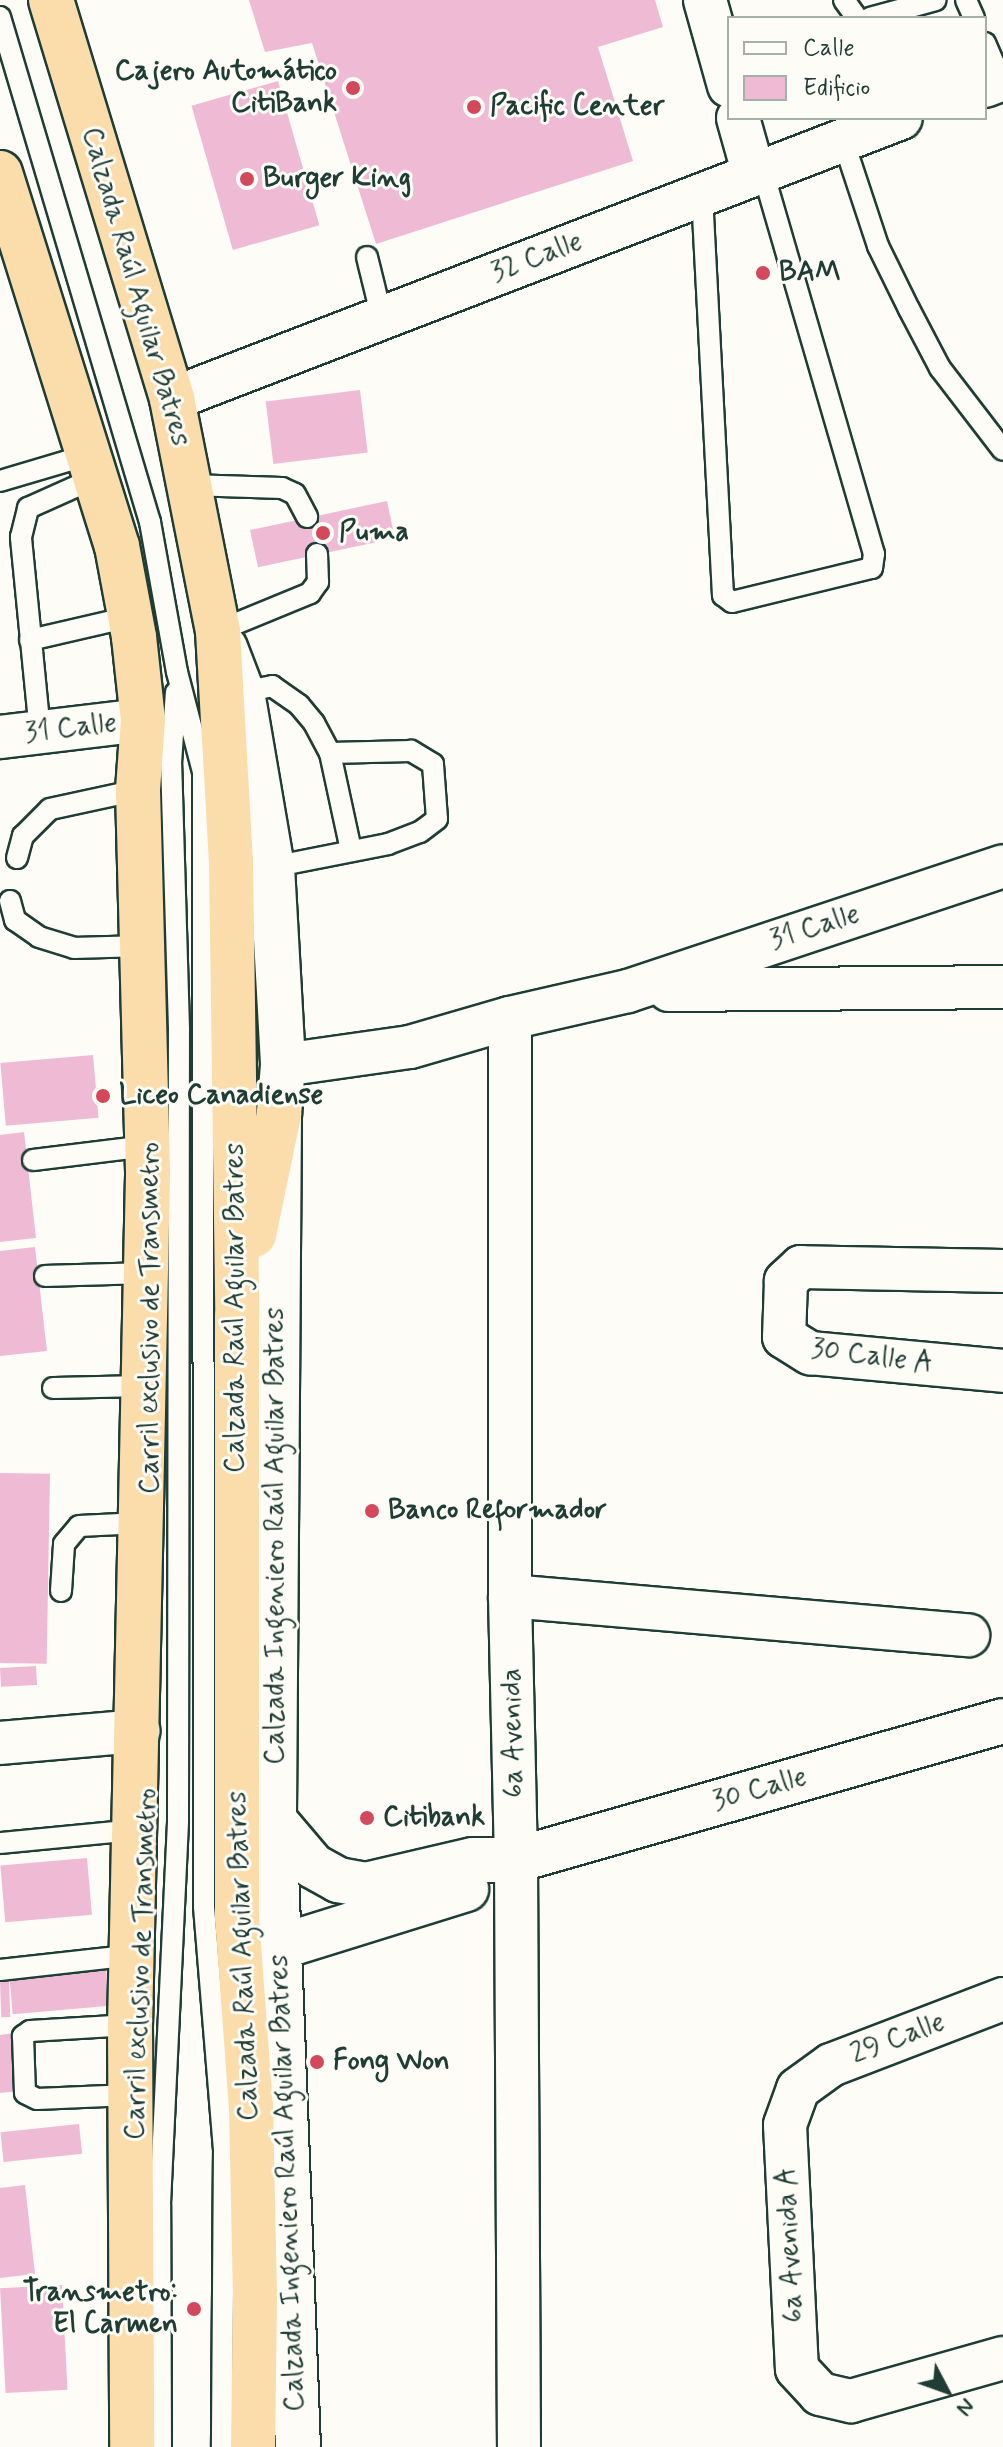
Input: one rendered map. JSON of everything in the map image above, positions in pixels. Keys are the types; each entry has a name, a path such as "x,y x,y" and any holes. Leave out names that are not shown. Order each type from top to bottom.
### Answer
{"highway":[{"name":"Calzada Raúl Aguilar Batres","path":"51,0 172,399 218,631 231,861 237,1316 237,1918 251,2107 255,2292 253,2447"},
{"path":"3,195 117,546 143,720 138,790 147,1146 130,2025 132,2447"},
{"path":"237,1316 279,1114"}],"street":[{"path":"705,0 727,79"},
{"path":"739,120 758,173"},
{"name":"32 Calle","path":"172,399 896,120"},
{"name":"Calzada Ingeniero Raúl Aguilar Batres","path":"218,631 242,692 272,867 283,1065 279,1114 274,1820 298,2447"},
{"name":"31 Calle","path":"20,734 143,720"},
{"name":"31 Calle","path":"283,1065 410,1047 510,1018 628,991 1003,866"},
{"name":"31 Calle","path":"628,991 1003,987"},
{"name":"6a Avenida","path":"510,1018 510,1596 516,1860 519,2447"},
{"name":"30 Calle A","path":"1003,1271 801,1267 786,1281 784,1337 794,1347 810,1353 1003,1371"},
{"path":"510,1596 968,1635"},
{"name":"30 Calle","path":"274,1820 313,1866 338,1880 366,1885 473,1860 516,1860 1003,1721"},
{"path":"0,1743 138,1731"},
{"name":"30 Calle","path":"280,1947 476,1885 516,1860"},
{"name":"29 Calle","path":"798,2089 831,2065 1003,1999"},
{"name":"6a Avenida A","path":"798,2089 785,2125 797,2369 820,2394 851,2401 1003,2358"}],"lane":[{"path":"877,16 936,0"},
{"path":"0,17 150,522 177,672"},
{"path":"843,140 878,246 909,309 940,368 1003,450"},
{"path":"702,195 723,595 732,602 872,568 874,554 758,173"},
{"path":"367,257 382,318"},
{"path":"0,481 92,466"},
{"path":"20,734 30,640 21,537 28,508 92,466"},
{"path":"189,485 282,488 295,494 307,517"},
{"path":"218,631 310,593 318,582 317,554"},
{"path":"30,640 130,617"},
{"name":"Carril exclusivo de Transmetro","path":"161,2447 160,2189 178,1820 179,1029 171,763 177,672"},
{"name":"Carril exclusivo de Transmetro","path":"177,672 203,772 204,1907 224,2148 222,2447"},
{"path":"242,692 272,686 299,705 330,753 351,850"},
{"path":"272,867 409,836 437,819 433,764 411,751 330,753"},
{"path":"17,858 23,836 50,809 138,790"},
{"path":"10,901 15,920 39,937 74,948 142,946"},
{"path":"33,1160 147,1146"},
{"path":"45,1276 146,1273"},
{"path":"53,1388 144,1386"},
{"path":"61,1591 64,1544 79,1526 141,1523"},
{"path":"0,1843 136,1830"},
{"path":"0,1970 133,1955"},
{"path":"130,2025 30,2031 23,2036 25,2093 37,2099 130,2095"}],"building":[{"name":"Pacific Center","path":"249,0 655,0 663,27 598,47 633,161 376,244 312,43 265,52"},
{"path":"278,81 319,225 233,250 191,106"},
{"path":"360,390 368,453 273,464 266,402"},
{"name":"Puma","path":"387,501 395,538 258,567 250,530"},
{"path":"93,1055 98,1118 6,1126 0,1063"},
{"path":"24,1132 36,1238 0,1242 0,1135"},
{"path":"35,1247 47,1351 0,1356 0,1251"},
{"path":"0,1473 50,1474 47,1664 0,1663"},
{"path":"36,1666 37,1685 1,1687 0,1668"},
{"path":"87,1858 92,1915 5,1922 0,1866"},
{"path":"106,1968 109,2006 13,2014 9,1976"},
{"path":"0,1981 9,1981 10,2017 1,2017"},
{"path":"14,2033 19,2091 0,2093 0,2035"},
{"path":"79,2124 82,2154 4,2162 0,2132"},
{"path":"25,2185 35,2274 0,2278 0,2188"},
{"path":"62,2285 67,2390 6,2393 0,2288"}],"place":[{"name":"Cajero Automático CitiBank","path":"353,88"},
{"name":"Pacific Center","path":"474,107"},
{"name":"Burger King","path":"247,179"},
{"name":"BAM","path":"763,273"},
{"name":"Puma","path":"323,533"},
{"name":"Liceo Canadiense","path":"103,1096"},
{"name":"Banco Reformador","path":"372,1511"},
{"name":"Citibank","path":"367,1818"},
{"name":"Fong Won","path":"317,2062"},
{"name":"Transmetro: El Carmen","path":"194,2309"}]}
